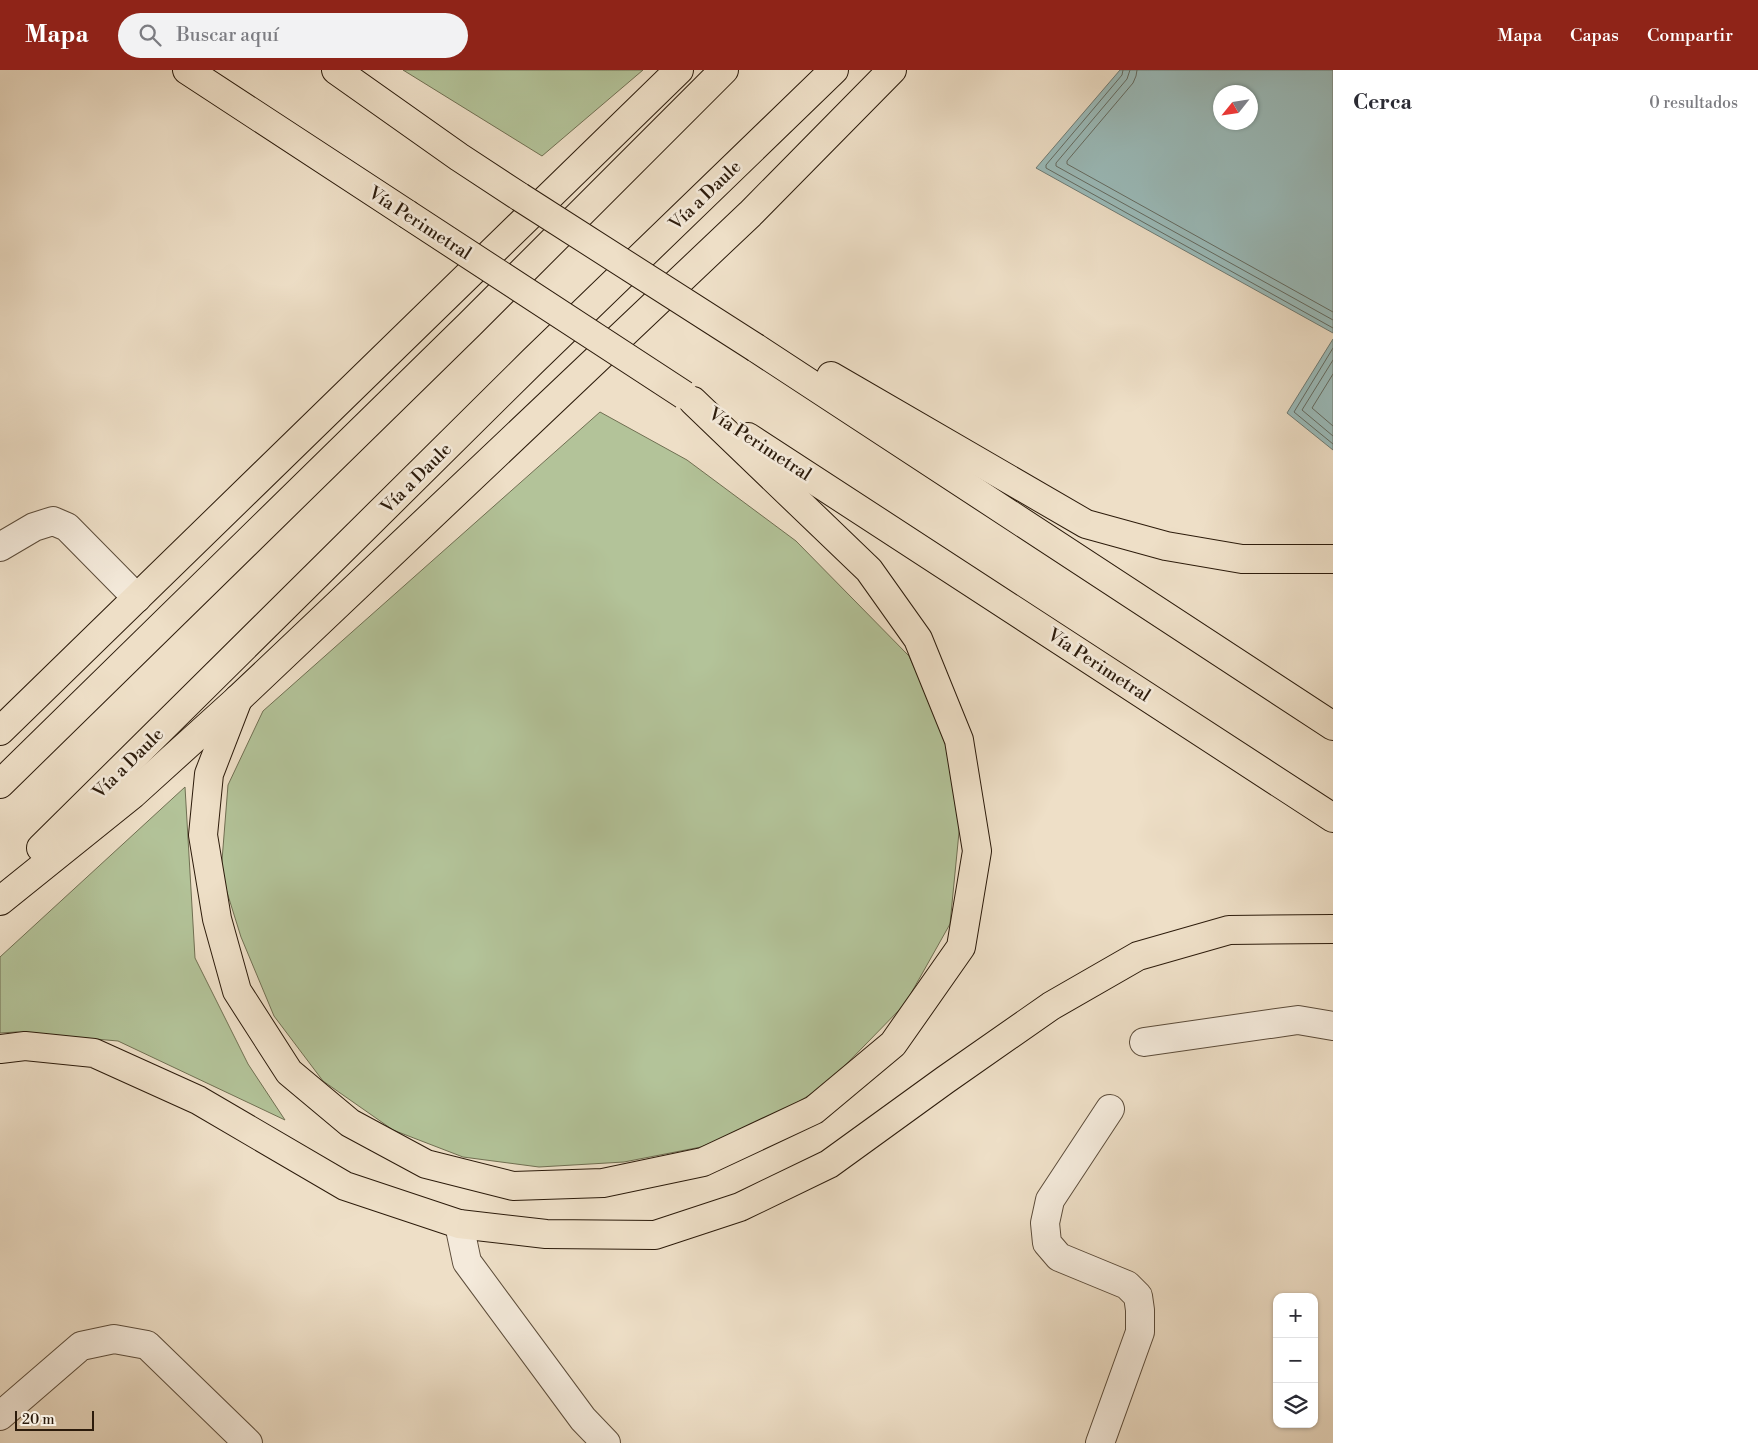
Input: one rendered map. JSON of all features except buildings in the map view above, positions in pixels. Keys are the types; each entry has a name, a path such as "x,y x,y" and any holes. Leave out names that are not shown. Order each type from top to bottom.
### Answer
{"highway":[{"name":"Vía Perimetral","path":"187,70 1333,818"},
{"path":"0,731 679,70"},
{"path":"0,784 470,324 724,70"},
{"name":"Vía a Daule","path":"0,889 533,360 834,70"},
{"path":"0,901 133,794 238,699 750,214 892,70"},
{"path":"345,74 459,157 780,363 1333,726"},
{"path":"780,363 814,366 1086,524 1166,546 1242,559 1333,559"},
{"path":"238,699 209,774 203,835 217,919 237,991 289,1072 350,1123 426,1164 513,1186 603,1183 703,1162 814,1110 893,1044 961,947 977,851 959,740 918,639 869,570 688,398"},
{"path":"0,1049 24,1046 94,1053 198,1100 345,1186 459,1224 546,1234 655,1235 740,1207 829,1164 1052,1006 1138,956 1229,930 1333,929"}],"lane":[{"path":"0,547 34,527 53,521 67,527 137,598"},
{"path":"1144,1042 1298,1020 1333,1026"},
{"path":"1100,1443 1140,1332 1138,1296 1127,1285 1059,1258 1047,1243 1045,1223 1050,1200 1110,1109"},
{"path":"459,1224 467,1262 583,1419 606,1443"},
{"path":"0,1416 81,1346 114,1340 147,1346 248,1443"}],"green space":[{"path":"403,70 643,70 542,156"},
{"path":"600,412 687,460 796,541 909,656 943,732 960,822 950,924 905,1004 825,1086 772,1117 701,1147 624,1162 539,1167 463,1157 393,1130 323,1081 274,1016 241,937 221,873 228,785 263,711"},
{"path":"185,787 195,958 248,1064 285,1120 118,1041 16,1032 0,1033 0,957"}],"water":[{"path":"1120,70 1333,70 1333,333 1036,168"},
{"path":"1333,339 1333,450 1287,413"}]}
